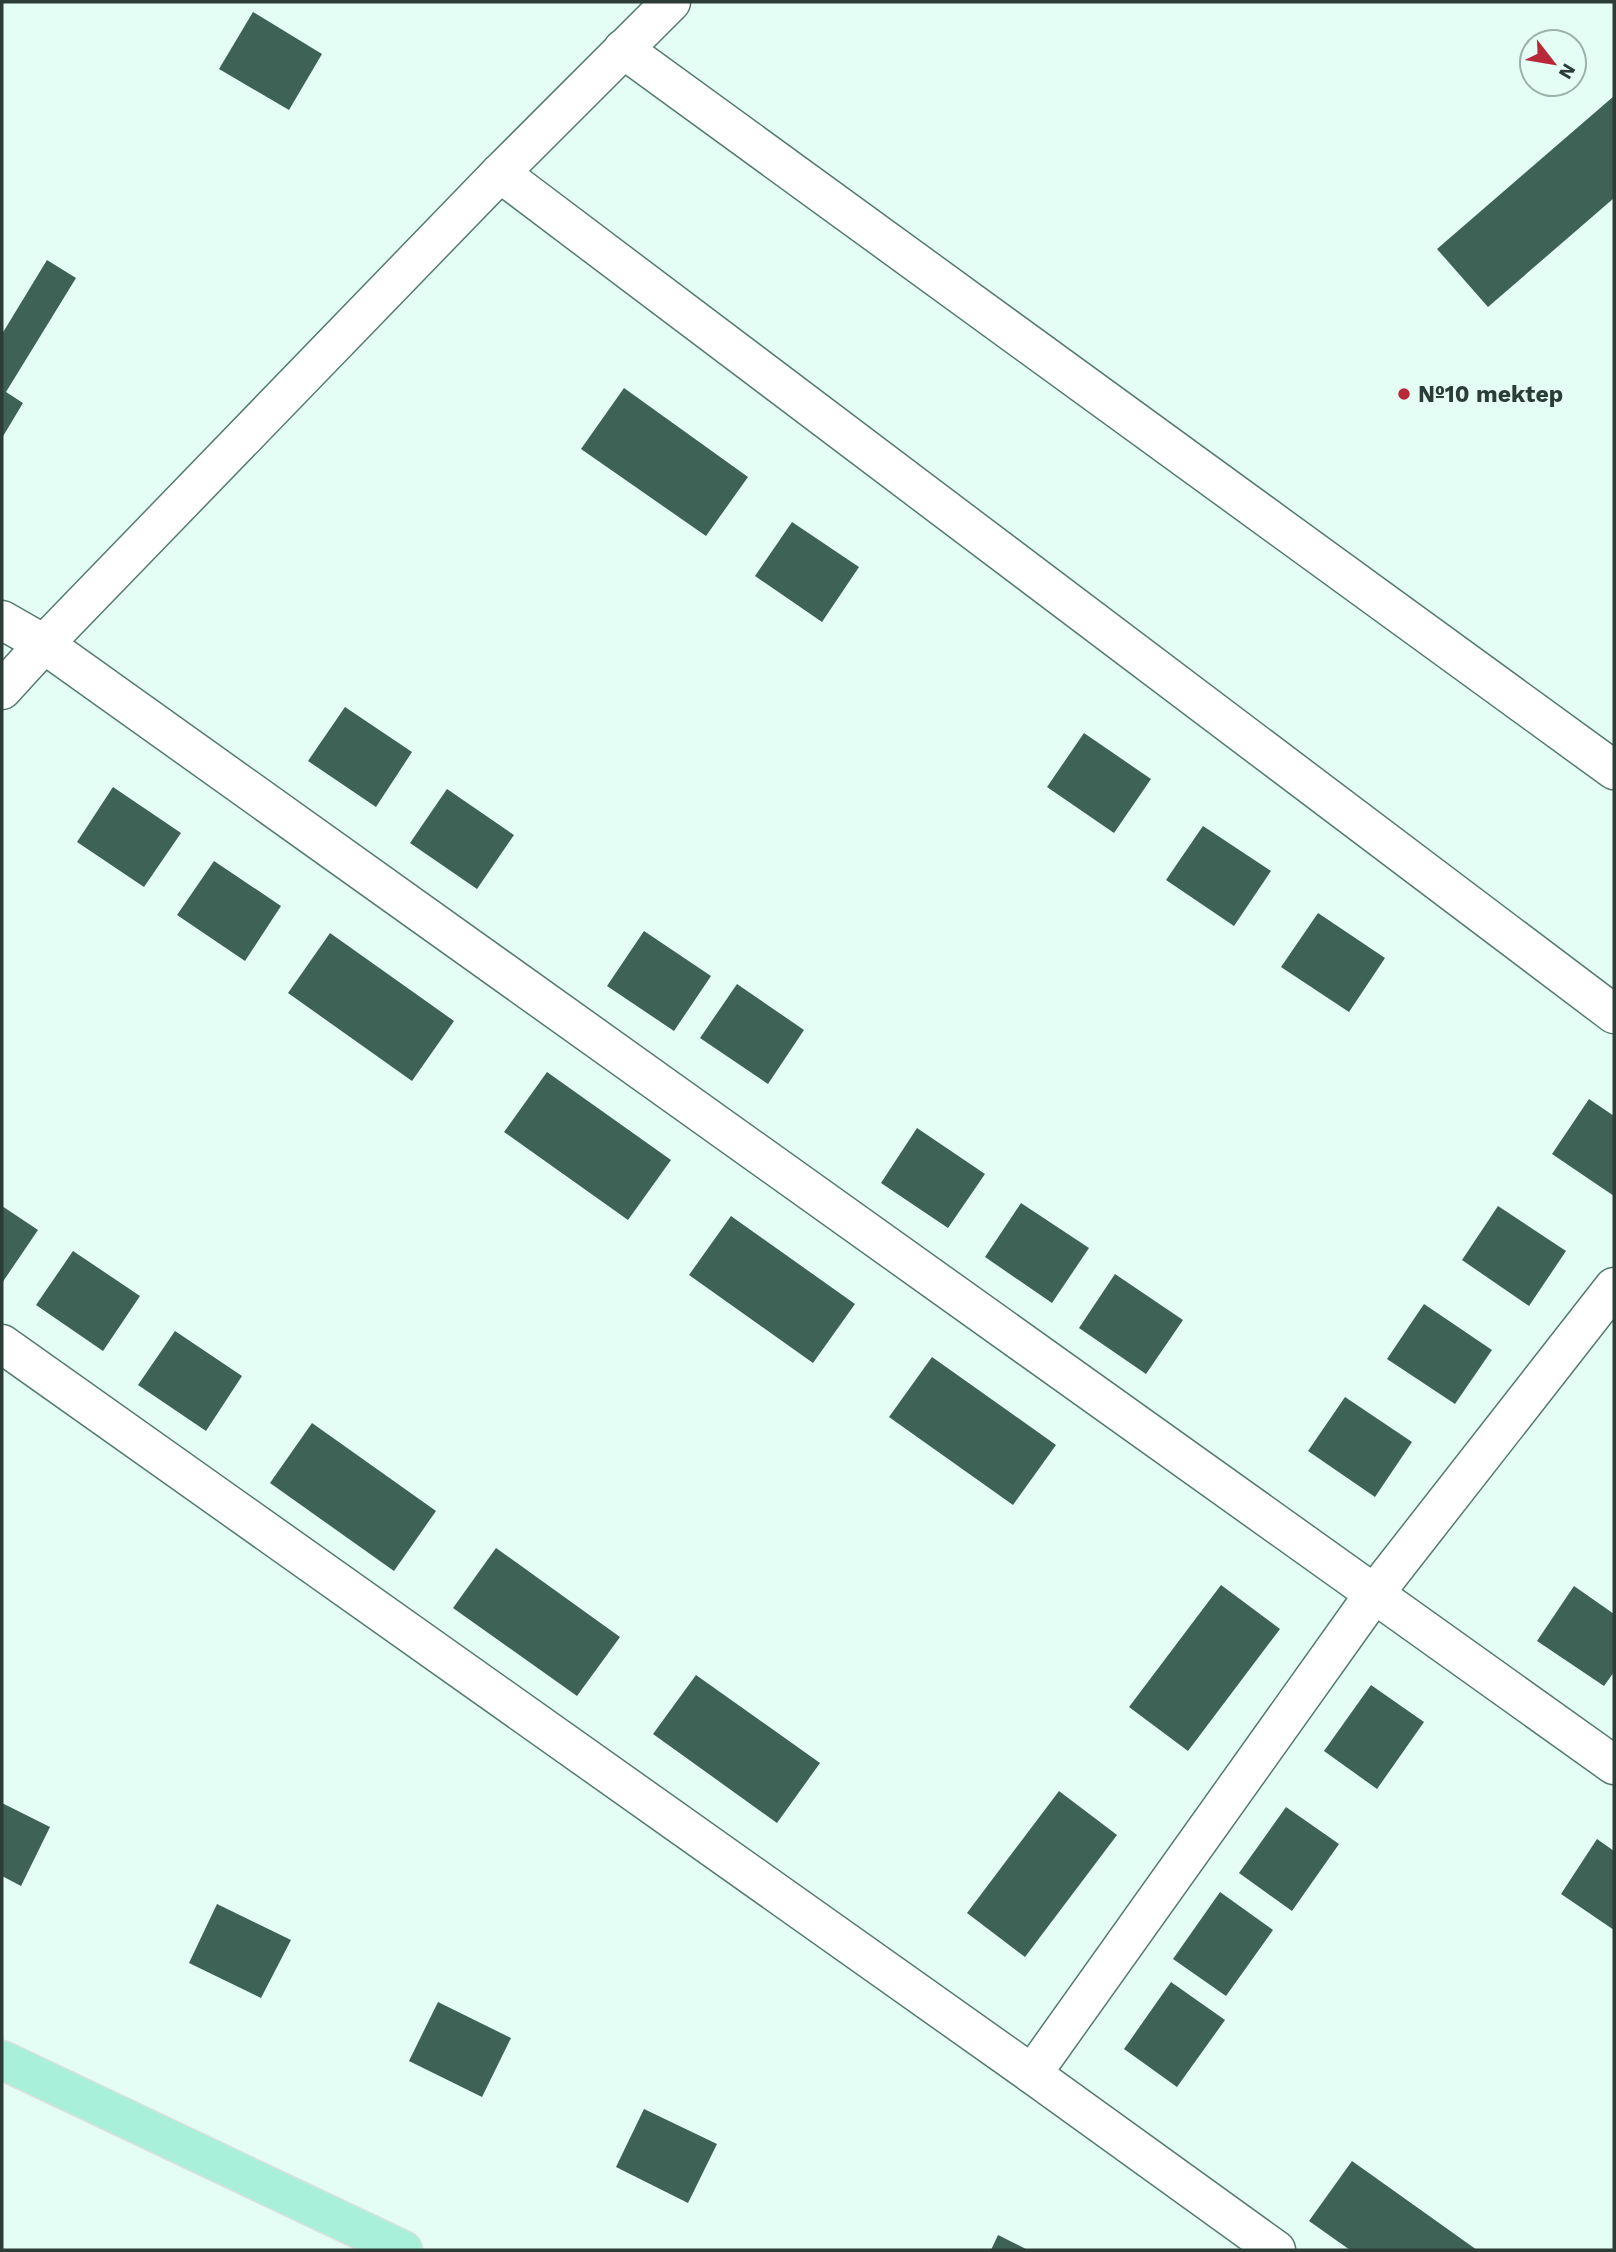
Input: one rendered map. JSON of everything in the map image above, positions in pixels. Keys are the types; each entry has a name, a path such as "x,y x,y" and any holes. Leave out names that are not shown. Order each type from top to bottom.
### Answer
{"main road":[{"path":"2,2060 403,2250"}],"street":[{"path":"2,690 500,173 671,2"},
{"path":"623,49 1614,770"},
{"path":"500,173 1614,1014"},
{"path":"2,620 44,644 1614,1765"},
{"path":"1032,2074 1374,1594 1614,1287"},
{"path":"2,1344 1276,2250"}],"building":[{"path":"253,12 322,54 289,110 219,69"},
{"path":"1614,96 1614,198 1488,307 1437,249"},
{"path":"47,260 76,278 6,392 23,403 2,438 2,334"},
{"path":"624,388 748,477 706,536 581,449"},
{"path":"792,522 859,567 822,622 755,576"},
{"path":"345,707 412,752 376,807 308,761"},
{"path":"1084,733 1151,779 1114,833 1047,787"},
{"path":"113,787 181,833 144,887 77,842"},
{"path":"447,789 514,835 477,889 410,843"},
{"path":"1203,826 1271,871 1234,926 1166,880"},
{"path":"214,861 281,906 245,961 177,915"},
{"path":"1318,913 1385,958 1349,1012 1281,967"},
{"path":"644,931 711,976 674,1031 607,986"},
{"path":"330,933 454,1021 412,1081 288,993"},
{"path":"737,984 804,1030 768,1084 700,1038"},
{"path":"547,1072 671,1160 628,1220 504,1132"},
{"path":"1589,1099 1614,1116 1614,1196 1552,1154"},
{"path":"917,1128 985,1174 948,1228 881,1183"},
{"path":"1021,1203 1089,1248 1052,1303 985,1257"},
{"path":"2,1206 38,1230 2,1283"},
{"path":"1498,1206 1566,1251 1529,1306 1462,1260"},
{"path":"731,1216 855,1304 813,1363 689,1275"},
{"path":"73,1251 140,1296 103,1351 36,1305"},
{"path":"1115,1274 1183,1320 1146,1374 1079,1328"},
{"path":"1424,1304 1492,1350 1455,1404 1387,1359"},
{"path":"175,1331 242,1376 206,1431 138,1385"},
{"path":"932,1357 1056,1445 1013,1505 889,1417"},
{"path":"1345,1397 1412,1442 1375,1497 1308,1451"},
{"path":"312,1423 436,1511 394,1571 270,1483"},
{"path":"496,1548 620,1637 577,1696 453,1608"},
{"path":"1221,1585 1280,1629 1188,1751 1129,1707"},
{"path":"1574,1586 1614,1614 1614,1672 1604,1686 1537,1641"},
{"path":"696,1675 820,1763 777,1823 653,1734"},
{"path":"1371,1685 1424,1722 1377,1789 1324,1751"},
{"path":"1059,1791 1117,1835 1025,1957 967,1913"},
{"path":"2,1803 50,1827 21,1886 2,1876"},
{"path":"1286,1807 1339,1844 1292,1911 1239,1873"},
{"path":"1597,1839 1614,1851 1614,1930 1561,1894"},
{"path":"1220,1892 1273,1930 1226,1996 1173,1959"},
{"path":"217,1904 291,1940 261,1998 189,1963"},
{"path":"1171,1982 1225,2020 1177,2087 1124,2049"},
{"path":"438,2002 511,2038 482,2097 409,2061"},
{"path":"644,2109 717,2144 688,2203 616,2167"},
{"path":"1352,2161 1477,2250 1350,2250 1309,2221"},
{"path":"998,2235 1028,2250 991,2250"}],"place":[{"name":"№10 mektep","path":"1404,394"}]}
